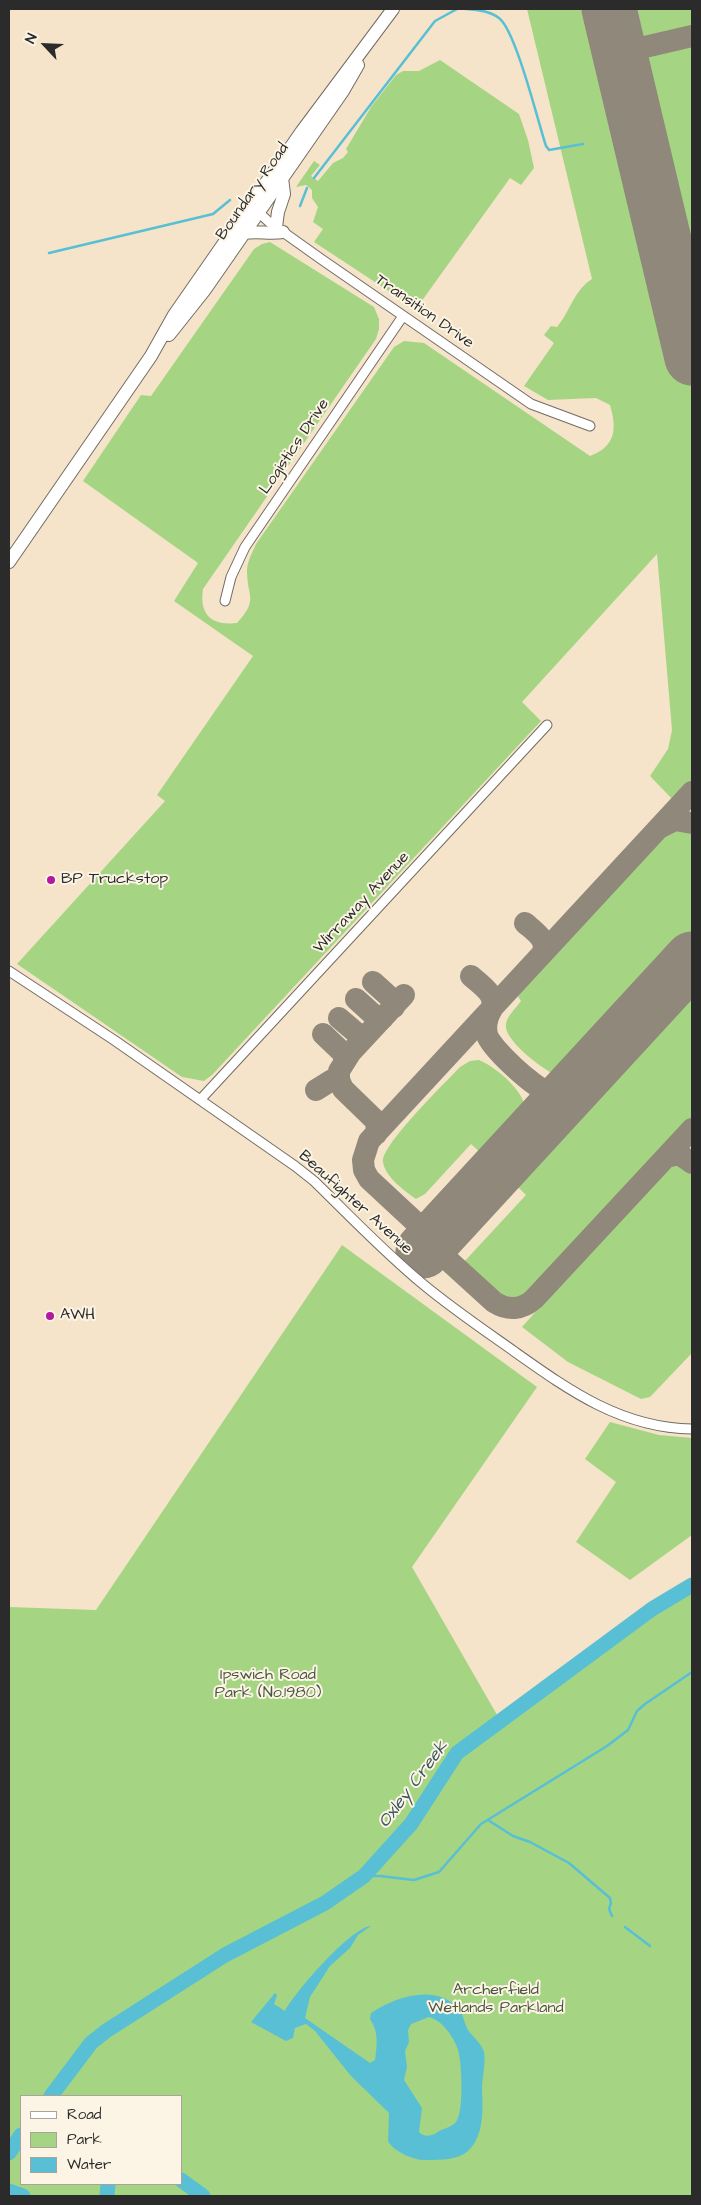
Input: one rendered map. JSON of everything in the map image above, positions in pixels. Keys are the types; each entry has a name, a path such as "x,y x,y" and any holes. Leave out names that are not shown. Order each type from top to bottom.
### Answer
{"main road":[{"name":"Boundary Road","path":"151,356 189,312 244,233 255,209 341,76 372,39 393,9"},
{"name":"Boundary Road","path":"9,562 151,356 174,315 255,209 282,178 343,91 372,39"},
{"path":"244,233 257,232 269,234 280,229 278,212 284,194 282,178"}],"street":[{"name":"Transition Drive","path":"255,209 280,229 403,316 531,404 590,426"},
{"name":"Logistics Drive","path":"226,601 231,576 244,547 403,316"},
{"name":"Wirraway Avenue","path":"200,1100 547,725"},
{"name":"Beaufighter Avenue","path":"9,971 200,1100 314,1181 403,1268 444,1302 561,1384 589,1402 619,1416 662,1427 692,1429"}],"green space":[{"path":"527,9 692,9 692,781 674,801 650,776 668,749 672,730 657,554 522,702 541,721 212,1075 204,1081 182,1077 17,964 165,801 157,795 253,656 174,601 198,563 83,481 141,395 151,396 254,249 270,242 374,307 379,319 379,329 376,339 203,589 202,598 205,612 214,620 221,623 237,623 244,615 250,603 247,568 256,544 394,347 404,341 424,343 590,456 599,452 610,442 614,429 610,405 596,398 548,400 524,386 554,343 544,335 551,326 557,327 576,295 592,279"},
{"path":"440,60 519,114 528,140 534,168 521,185 510,178 416,309 314,242 323,229 313,222 318,207 312,198 312,190 306,185 296,187 314,161 320,165 311,176 318,181 333,163 343,158 348,152 346,149 371,107 396,75 403,71 419,71"},
{"path":"678,828 692,831 692,931 564,1069 550,1072 522,1051 510,1037 507,1030 508,1018 521,1001 518,997 524,986 662,835"},
{"path":"692,988 692,1120 531,1295 521,1300 512,1301 494,1294 478,1281 463,1263 526,1195 513,1182"},
{"path":"479,1060 498,1071 519,1092 523,1100 524,1113 484,1156 471,1144 425,1194 416,1199 387,1173 383,1162 385,1154 403,1128 460,1067 470,1061"},
{"path":"677,1161 692,1171 692,1353 650,1397 641,1399 568,1362 522,1327 666,1165"},
{"path":"342,1245 537,1387 412,1567 500,1720 652,1609 692,1585 692,2196 9,2196 9,1607 96,1610"},
{"path":"610,1422 659,1435 692,1438 692,1535 630,1580 576,1542 616,1482 585,1459"}],"water":[{"path":"371,1926 358,1935 350,1948 330,1966 310,1997 305,2018 370,2063 375,2060 377,2044 375,2029 370,2019 371,2013 393,2001 418,1995 442,1997 452,2003 461,2012 468,2030 484,2052 480,2130 473,2145 464,2154 443,2160 422,2160 395,2149 388,2141 389,2113 351,2076 315,2031 306,2024 295,2028 293,2038 286,2041 251,2022 275,1993 277,1995 274,2004 285,2011 324,1962 350,1937 362,1929","holes":["429,2017 447,2030 458,2050 461,2098 459,2117 456,2122 434,2134 426,2136 419,2132 422,2108 404,2080 407,2067 405,2051 409,2042 408,2030 411,2024"]}],"waterway":[{"path":"314,178 435,21 457,9"},
{"path":"466,9 492,14 499,18 506,26 526,78 546,146 549,150 583,144"},
{"path":"300,206 307,188"},
{"path":"49,253 213,214 230,200"},
{"name":"Oxley Creek","path":"52,2095 91,2043 106,2031 225,1955 325,1903 364,1876 411,1824 457,1753 652,1609 692,1585"},
{"path":"364,1876 414,1880 439,1872 481,1824 607,1746 628,1730 637,1711 645,1704 692,1672"},
{"path":"488,1820 513,1836 530,1842 569,1863 610,1898 609,1909 612,1916"},
{"path":"625,1927 650,1946"},
{"name":"Oxley Creek","path":"9,2153 20,2136"},
{"path":"182,2181 203,2196"},
{"path":"107,2196 108,2185"},
{"path":"9,2191 23,2196"}],"taxiway":[{"path":"619,53 692,36"},
{"path":"692,792 369,1141 363,1160 364,1170 369,1179 426,1232 438,1251 494,1302 504,1307 515,1308 525,1305 534,1299 692,1129"},
{"path":"661,827 675,820 692,823"},
{"path":"525,923 542,940 544,945 542,954"},
{"path":"471,976 490,995 493,1005 491,1010"},
{"path":"373,982 394,1001 394,1007"},
{"path":"376,1134 377,1122 343,1089 339,1080 339,1071 351,1052 404,995"},
{"path":"356,999 377,1018 383,1018"},
{"path":"492,1009 486,1025 490,1041 504,1058 523,1075 550,1092 560,1092 573,1086 627,1030"},
{"path":"339,1018 360,1036 366,1036"},
{"path":"323,1034 344,1054 344,1062"},
{"path":"316,1090 332,1080 340,1082"},
{"path":"496,1172 524,1143 540,1121 543,1097 537,1086"},
{"path":"666,1157 679,1154 692,1163"},
{"path":"443,1255 439,1247 440,1234 487,1181"}],"runway":[{"path":"609,9 692,358"},
{"path":"423,1251 692,959"}],"place":[{"name":"BP Truckstop","path":"51,880"},
{"name":"AWH","path":"50,1316"}],"park label":[{"name":"Ipswich Road Park (No.1980)","path":"268,1685"},
{"name":"Archerfield Wetlands Parkland","path":"496,2000"}]}
